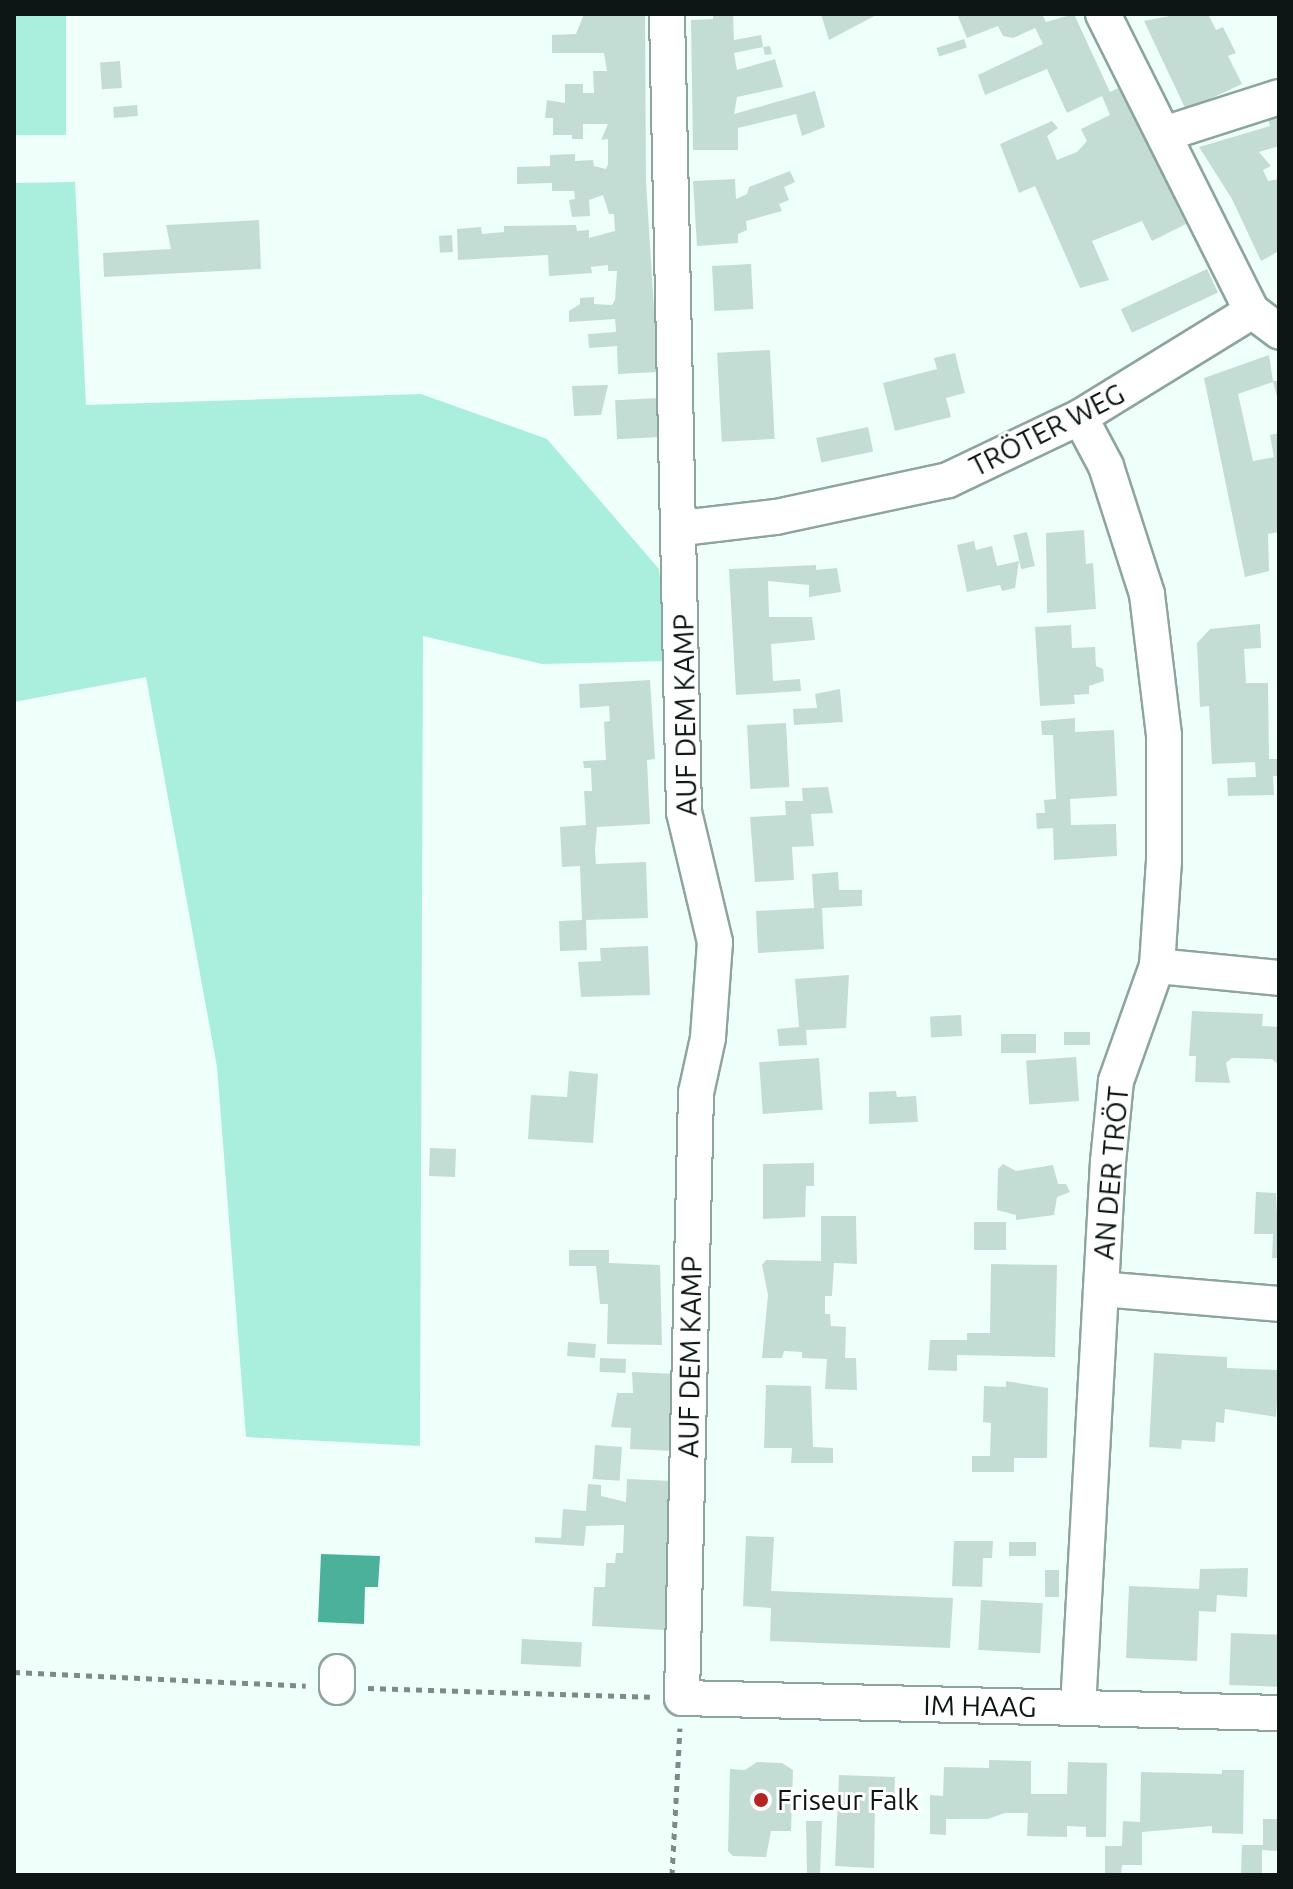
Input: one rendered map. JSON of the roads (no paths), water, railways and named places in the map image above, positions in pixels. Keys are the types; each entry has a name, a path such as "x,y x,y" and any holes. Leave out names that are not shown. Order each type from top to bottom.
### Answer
{"street":[{"name":"AUF DEM KAMP","path":"667,14 682,528 684,812 715,942 708,1038 696,1093 682,1698"},
{"path":"1103,14 1266,321"},
{"path":"1164,134 1279,97"},
{"name":"TRÖTER WEG","path":"682,528 776,517 948,480 1080,417 1266,321"},
{"name":"AN DER TRÖT","path":"1078,1708 1116,1081 1157,966 1164,861 1159,670 1147,594 1106,466 1080,417"},
{"path":"1157,966 1279,978"},
{"path":"1101,1289 1279,1304"},
{"name":"IM HAAG","path":"682,1698 1279,1713"}],"place":[{"name":"Friseur Falk","path":"761,1800"}]}
